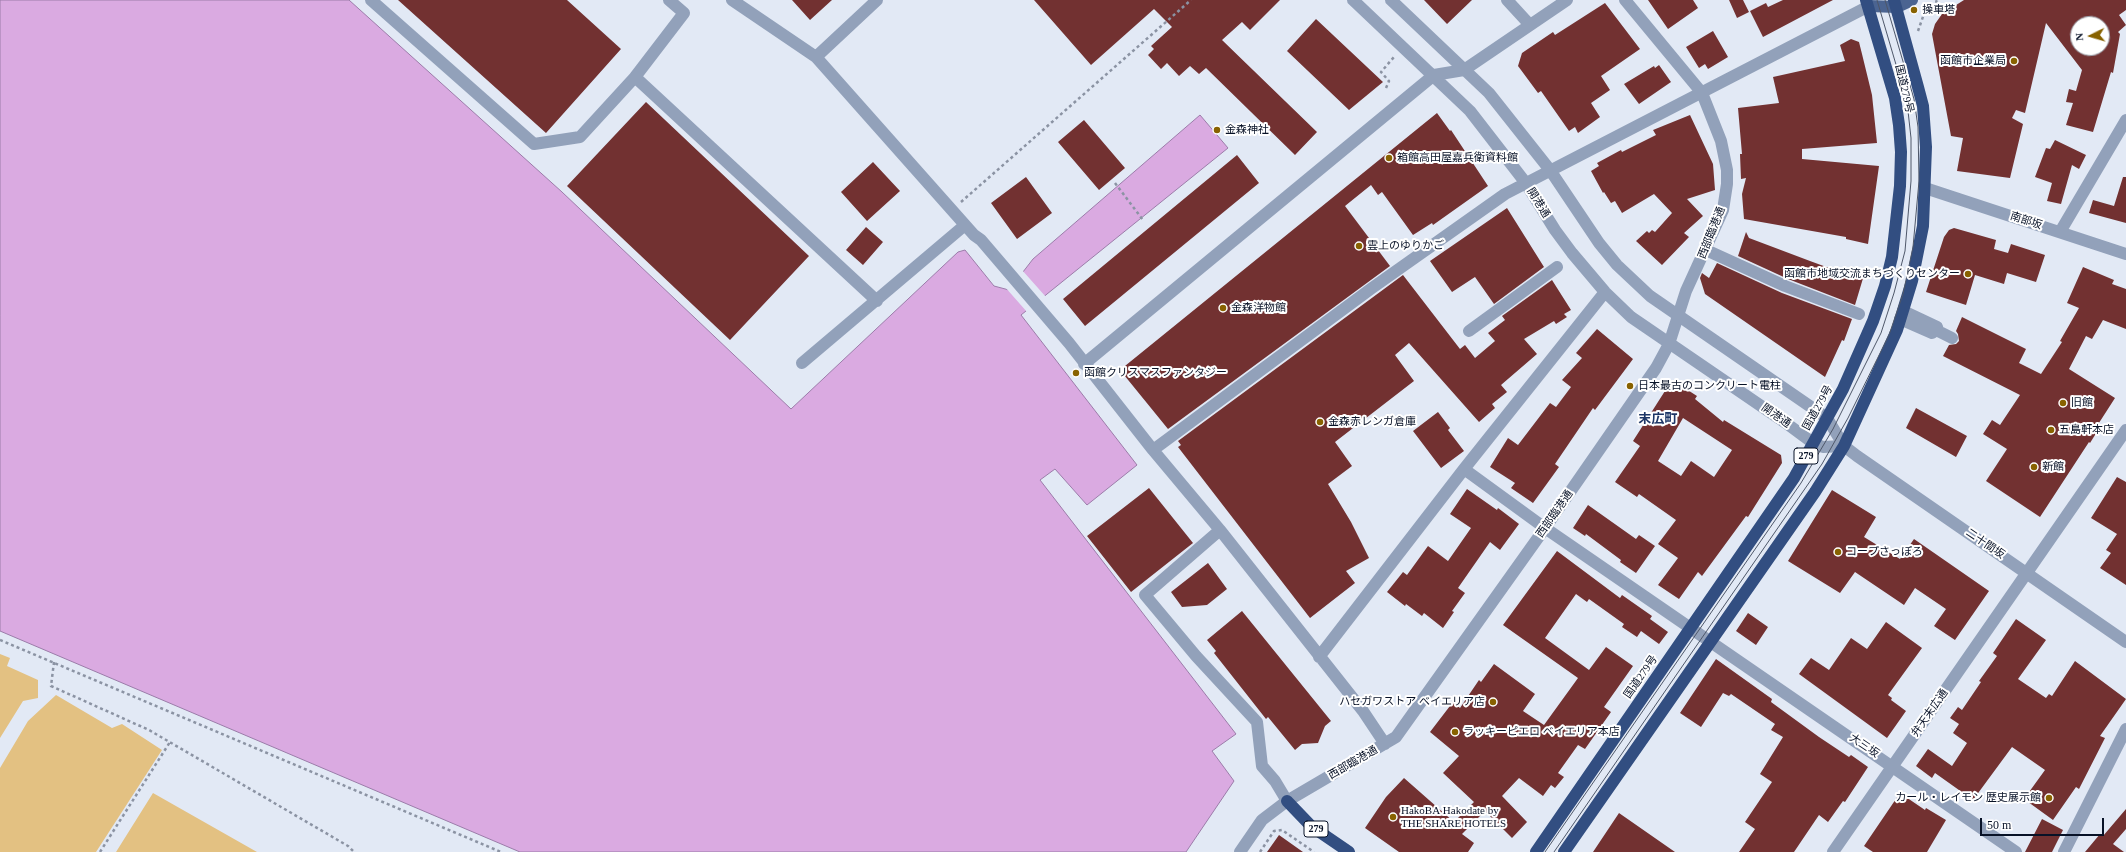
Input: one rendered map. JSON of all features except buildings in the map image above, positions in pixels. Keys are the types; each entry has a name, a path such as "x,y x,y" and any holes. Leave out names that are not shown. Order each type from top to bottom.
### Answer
{"highway":[{"name":"国道279号","path":"1536,852 1794,478 1843,389 1873,321 1886,279 1897,221 1900,186 1899,124 1895,98 1870,2"},
{"name":"国道279号","path":"1564,852 1815,492 1844,446 1879,372 1902,315 1919,251 1923,226 1926,147 1923,106 1896,4"},
{"name":"279","path":"1287,801 1311,826 1349,852"}],"main road":[{"path":"1870,2 1896,4 1912,0"}],"street":[{"path":"371,0 534,144 580,137 635,77 684,13 669,0"},
{"path":"732,0 816,57 977,238 1069,343 1153,450 1220,530 1363,711 1385,744"},
{"path":"816,57 877,0"},
{"name":"開港通","path":"1353,0 1434,75 1470,111 1525,182 1555,230 1605,292 1631,317 1813,443 1823,447 1844,446"},
{"path":"1391,0 1489,93 1550,170 1599,243 1617,264 1650,296 1827,418 1844,446"},
{"path":"1507,0 1530,25"},
{"path":"1084,364 1434,75 1464,70 1567,0"},
{"name":"西部臨港通","path":"1240,852 1262,820 1287,801 1396,737 1545,528 1656,368 1669,344 1686,291 1723,210 1727,184 1727,170 1721,141 1702,93 1625,0"},
{"path":"1153,450 1372,288 1505,194 1525,182 1702,93 1870,2"},
{"path":"635,77 877,301"},
{"path":"2060,232 2126,120"},
{"name":"南部坂","path":"1925,188 2126,254"},
{"path":"802,363 965,225"},
{"path":"1706,250 1785,286 1860,314"},
{"path":"1469,331 1557,267"},
{"path":"1319,657 1464,469 1605,292"},
{"path":"1902,315 1937,327 1938,331 1952,338"},
{"name":"弁天末広通","path":"1833,852 2126,430"},
{"name":"二十間坂","path":"1844,446 2126,642"},
{"name":"大三坂","path":"1464,469 1545,528 2016,852"},
{"path":"1220,530 1145,595 1196,656 1257,722 1262,766 1275,780 1287,801"},
{"path":"2064,852 2126,729"}],"path":[{"path":"952,211 1191,0"},
{"path":"1918,30 1925,11 1937,4 1936,0"},
{"path":"1386,88 1389,81 1381,72 1396,54"},
{"path":"1116,184 1143,220"},
{"path":"0,640 501,852"},
{"path":"54,662 51,686 149,730 348,846 354,852"},
{"path":"100,852 170,742"},
{"path":"1260,852 1274,831 1282,830 1314,852"}],"shaded area":[{"path":"0,0 349,0 562,192 791,409 958,252 965,250 994,286 1009,290 1033,259 1200,115 1228,148 1021,315 1137,465 1087,505 1055,469 1040,480 1236,734 1212,751 1234,781 1186,852 520,852 0,631"},
{"path":"0,654 10,658 7,666 38,680 38,698 23,701 0,738"},
{"path":"56,695 112,728 122,724 162,750 96,852 0,852 0,768 28,721"},
{"path":"153,793 257,852 116,852"}],"pier":[{"path":"1022,270 1046,297 1027,312 1005,287 1009,288"}],"tram line":[{"path":"1545,852 1801,483 1833,429 1881,333 1894,293 1905,251 1911,181 1911,138 1907,102 1877,0"},
{"path":"1554,852 1822,464 1848,418 1889,335 1903,294 1913,247 1919,181 1918,127 1914,99 1885,0"}],"place":[{"name":"操車塔","path":"1914,10"},
{"name":"函館市企業局","path":"2014,61"},
{"name":"金森神社","path":"1217,130"},
{"name":"箱館高田屋嘉兵衛資料館","path":"1389,158"},
{"name":"雲上のゆりかご","path":"1359,246"},
{"name":"函館市地域交流まちづくりセンター","path":"1968,274"},
{"name":"金森洋物館","path":"1223,308"},
{"name":"函館クリスマスファンタジー","path":"1076,373"},
{"name":"日本最古のコンクリート電柱","path":"1630,386"},
{"name":"旧館","path":"2063,403"},
{"name":"金森赤レンガ倉庫","path":"1320,422"},
{"name":"五島軒本店","path":"2051,430"},
{"name":"新館","path":"2034,467"},
{"name":"コープさっぽろ","path":"1838,552"},
{"name":"ハセガワストア べイエリア店","path":"1493,702"},
{"name":"ラッキーピエロ ベイエリア本店","path":"1455,732"},
{"name":"カール・レイモン 歴史展示館","path":"2049,798"},
{"name":"HakoBA Hakodate by THE SHARE HOTELS","path":"1393,817"}],"district":[{"name":"末広町","path":"1658,420"}]}
